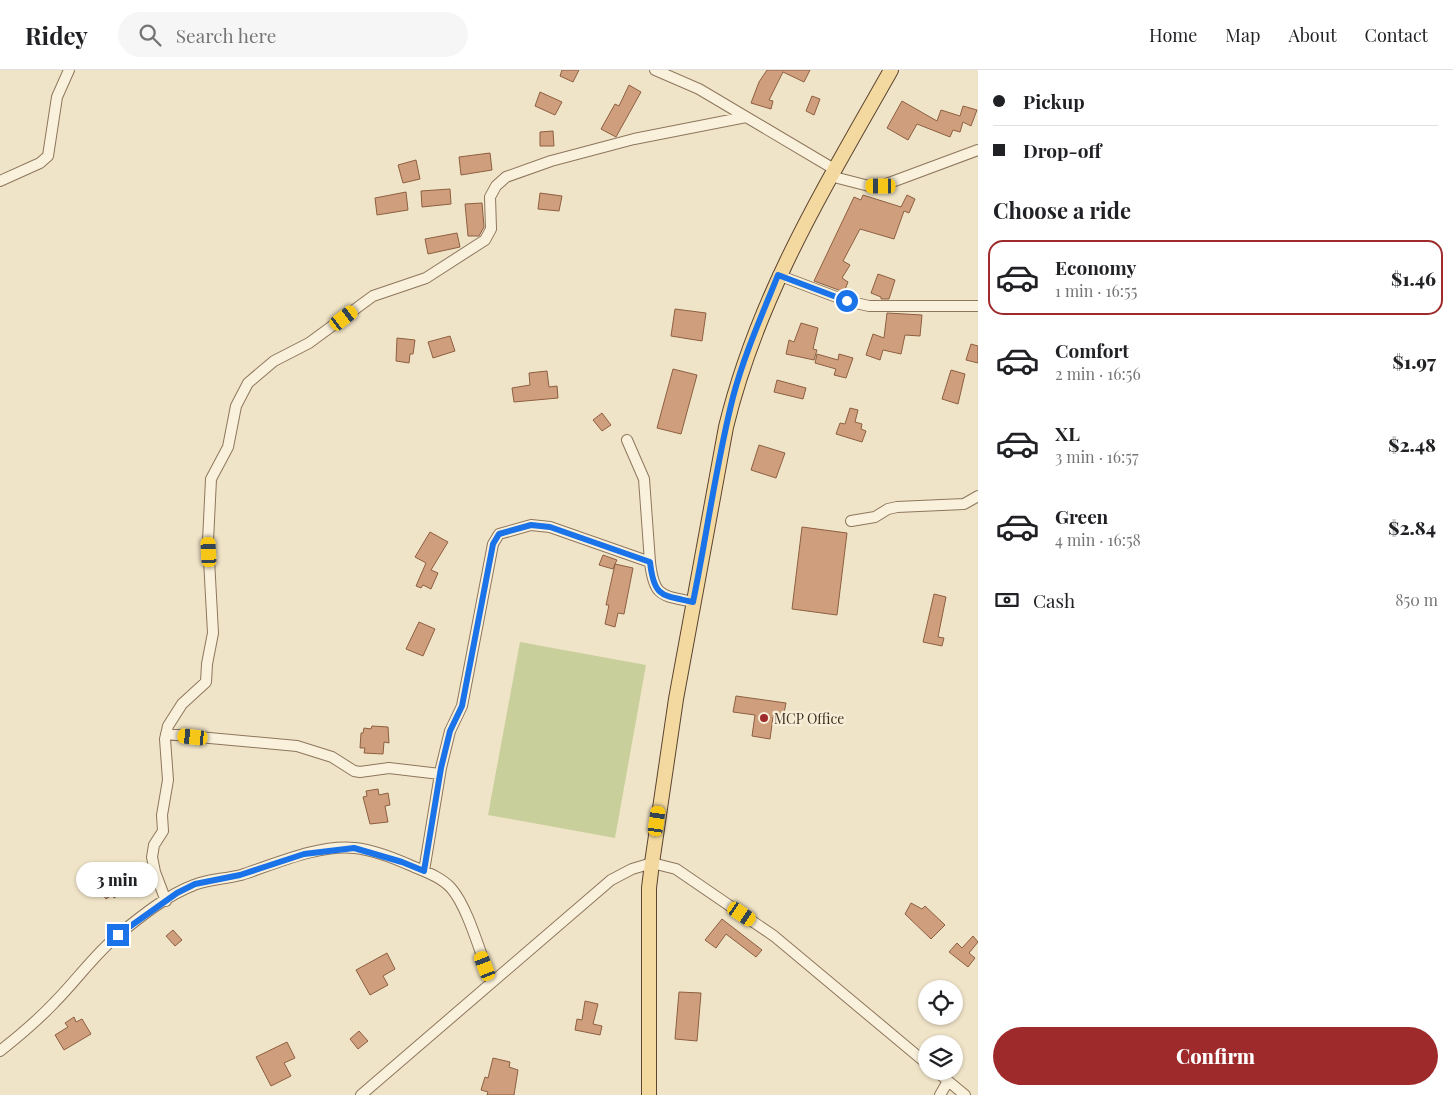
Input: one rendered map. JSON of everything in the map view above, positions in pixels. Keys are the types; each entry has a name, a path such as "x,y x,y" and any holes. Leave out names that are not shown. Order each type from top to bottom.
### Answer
{"main road":[{"path":"649,1095 649,888 652,863 664,772 693,602 720,456 734,395 754,333 778,275 832,172 891,70"}],"street":[{"path":"0,181 40,163 48,156 57,97 69,70"},
{"path":"655,70 699,89 832,172 869,186 881,186 978,150"},
{"path":"166,901 152,858 154,845 163,831 162,815 168,780 166,734 173,715 206,682 206,664 213,633 214,608 208,542 211,479 228,447 236,406 248,383 274,361 309,342 373,296 426,278 485,240 491,229 490,197 496,186 506,177 551,162 634,140 746,117"},
{"path":"778,275 847,301 869,306 978,306"},
{"path":"627,440 644,479 652,582 657,590 664,595 693,602"},
{"path":"851,521 875,517 888,509 897,507 964,504 978,496"},
{"path":"424,871 440,774 450,731 462,706 493,544 499,534 531,525 550,527 650,562"},
{"path":"166,734 297,746 332,757 354,771 360,772 389,768 440,774"},
{"path":"0,1050 56,1002 78,974 118,935 166,901 195,884 240,875 304,854 338,848 367,850 424,871 446,883 455,893 468,920 491,981"},
{"path":"361,1095 491,981 612,880 632,869 652,863 676,869 774,936 918,1056"},
{"path":"940,1095 948,1081 965,1095"}],"green space":[{"path":"520,642 646,665 615,838 488,815"}],"building":[{"path":"562,70 579,70 573,82 560,76"},
{"path":"767,70 810,70 804,82 783,72 769,100 773,101 771,109 751,103 759,82"},
{"path":"629,85 641,92 616,137 601,129 615,104 619,106"},
{"path":"540,92 562,102 555,115 535,106"},
{"path":"812,96 820,99 814,115 806,111"},
{"path":"902,101 937,121 941,110 960,116 963,106 977,110 971,126 963,122 960,132 953,130 950,137 917,124 908,140 887,128"},
{"path":"553,131 554,146 540,146 540,132"},
{"path":"490,153 492,170 461,175 459,157"},
{"path":"416,160 420,179 403,183 398,165"},
{"path":"450,189 451,204 422,207 421,191"},
{"path":"406,192 408,210 377,215 375,198"},
{"path":"540,193 562,196 559,211 538,209"},
{"path":"863,195 901,207 907,195 915,199 909,213 904,211 894,239 860,229 843,261 850,265 842,278 848,282 844,292 814,281 854,197 861,200"},
{"path":"482,203 484,227 479,236 468,236 465,204"},
{"path":"457,233 460,247 428,254 425,239"},
{"path":"878,274 895,280 889,299 881,299 881,297 871,293"},
{"path":"675,309 706,313 702,341 671,336"},
{"path":"887,313 922,315 920,336 905,335 901,354 883,350 880,360 866,355 873,334 884,338"},
{"path":"801,323 818,328 813,349 817,350 814,360 786,354 789,340 794,342"},
{"path":"450,336 455,351 433,358 428,342"},
{"path":"397,338 415,340 413,354 410,354 409,363 396,361"},
{"path":"971,344 978,346 978,363 966,360"},
{"path":"817,354 838,360 839,354 853,358 846,378 834,375 836,369 815,363"},
{"path":"673,369 697,375 681,434 657,428"},
{"path":"951,370 965,374 958,404 942,399"},
{"path":"547,371 549,387 557,386 558,398 514,402 512,388 530,385 529,373"},
{"path":"777,380 806,388 803,399 774,392"},
{"path":"850,408 858,410 855,422 862,424 861,429 866,431 862,442 836,434 840,423 845,424"},
{"path":"602,413 611,425 602,431 593,420"},
{"path":"759,445 785,453 776,478 751,470"},
{"path":"802,527 847,533 837,615 792,609"},
{"path":"430,532 448,542 431,570 438,573 431,589 423,585 421,588 416,586 426,563 415,557"},
{"path":"603,555 617,560 613,569 599,565"},
{"path":"615,564 633,568 624,614 618,613 615,627 605,624 609,605 606,605"},
{"path":"934,594 946,597 938,637 944,638 942,646 923,642"},
{"path":"419,622 435,629 423,656 406,649"},
{"name":"MCP Office","path":"736,696 786,703 783,718 773,717 770,739 752,736 755,715 733,712"},
{"path":"372,726 388,727 389,743 384,742 383,754 364,753 365,748 360,748 361,733 363,733 364,728 371,729"},
{"path":"378,789 379,795 388,793 390,805 385,806 388,822 370,824 363,797 367,796 366,791"},
{"path":"127,866 136,879 122,889 124,892 114,898 112,895 106,899 97,886 115,871 116,873"},
{"path":"911,903 922,909 925,906 945,925 931,939 905,914"},
{"path":"722,919 762,950 756,957 726,934 716,948 705,940"},
{"path":"173,930 182,940 175,946 166,936"},
{"path":"973,936 978,942 969,953 975,958 968,967 949,952 957,943 962,948"},
{"path":"387,953 395,969 383,976 388,985 370,995 356,970"},
{"path":"679,992 701,993 697,1041 675,1039"},
{"path":"585,1001 598,1004 593,1024 602,1026 600,1035 575,1030 577,1019 582,1020"},
{"path":"74,1017 76,1022 82,1019 91,1034 64,1050 55,1035 68,1027 65,1023"},
{"path":"359,1031 368,1041 358,1049 350,1039"},
{"path":"287,1042 295,1058 284,1063 291,1076 271,1086 256,1057"},
{"path":"493,1058 510,1062 509,1067 518,1070 514,1095 487,1095 488,1092 481,1090 485,1077 488,1078"}],"place":[{"name":"MCP Office","path":"764,718"}],"route":[{"path":"118,935 177,893 195,884 214,882 240,875 304,854 331,849 354,848 372,852 424,871 441,768 450,731 462,706 493,544 499,534 531,525 550,527 630,557 650,562 652,582 657,590 664,595 693,602 720,456 734,395 754,333 778,275 847,301"}]}
